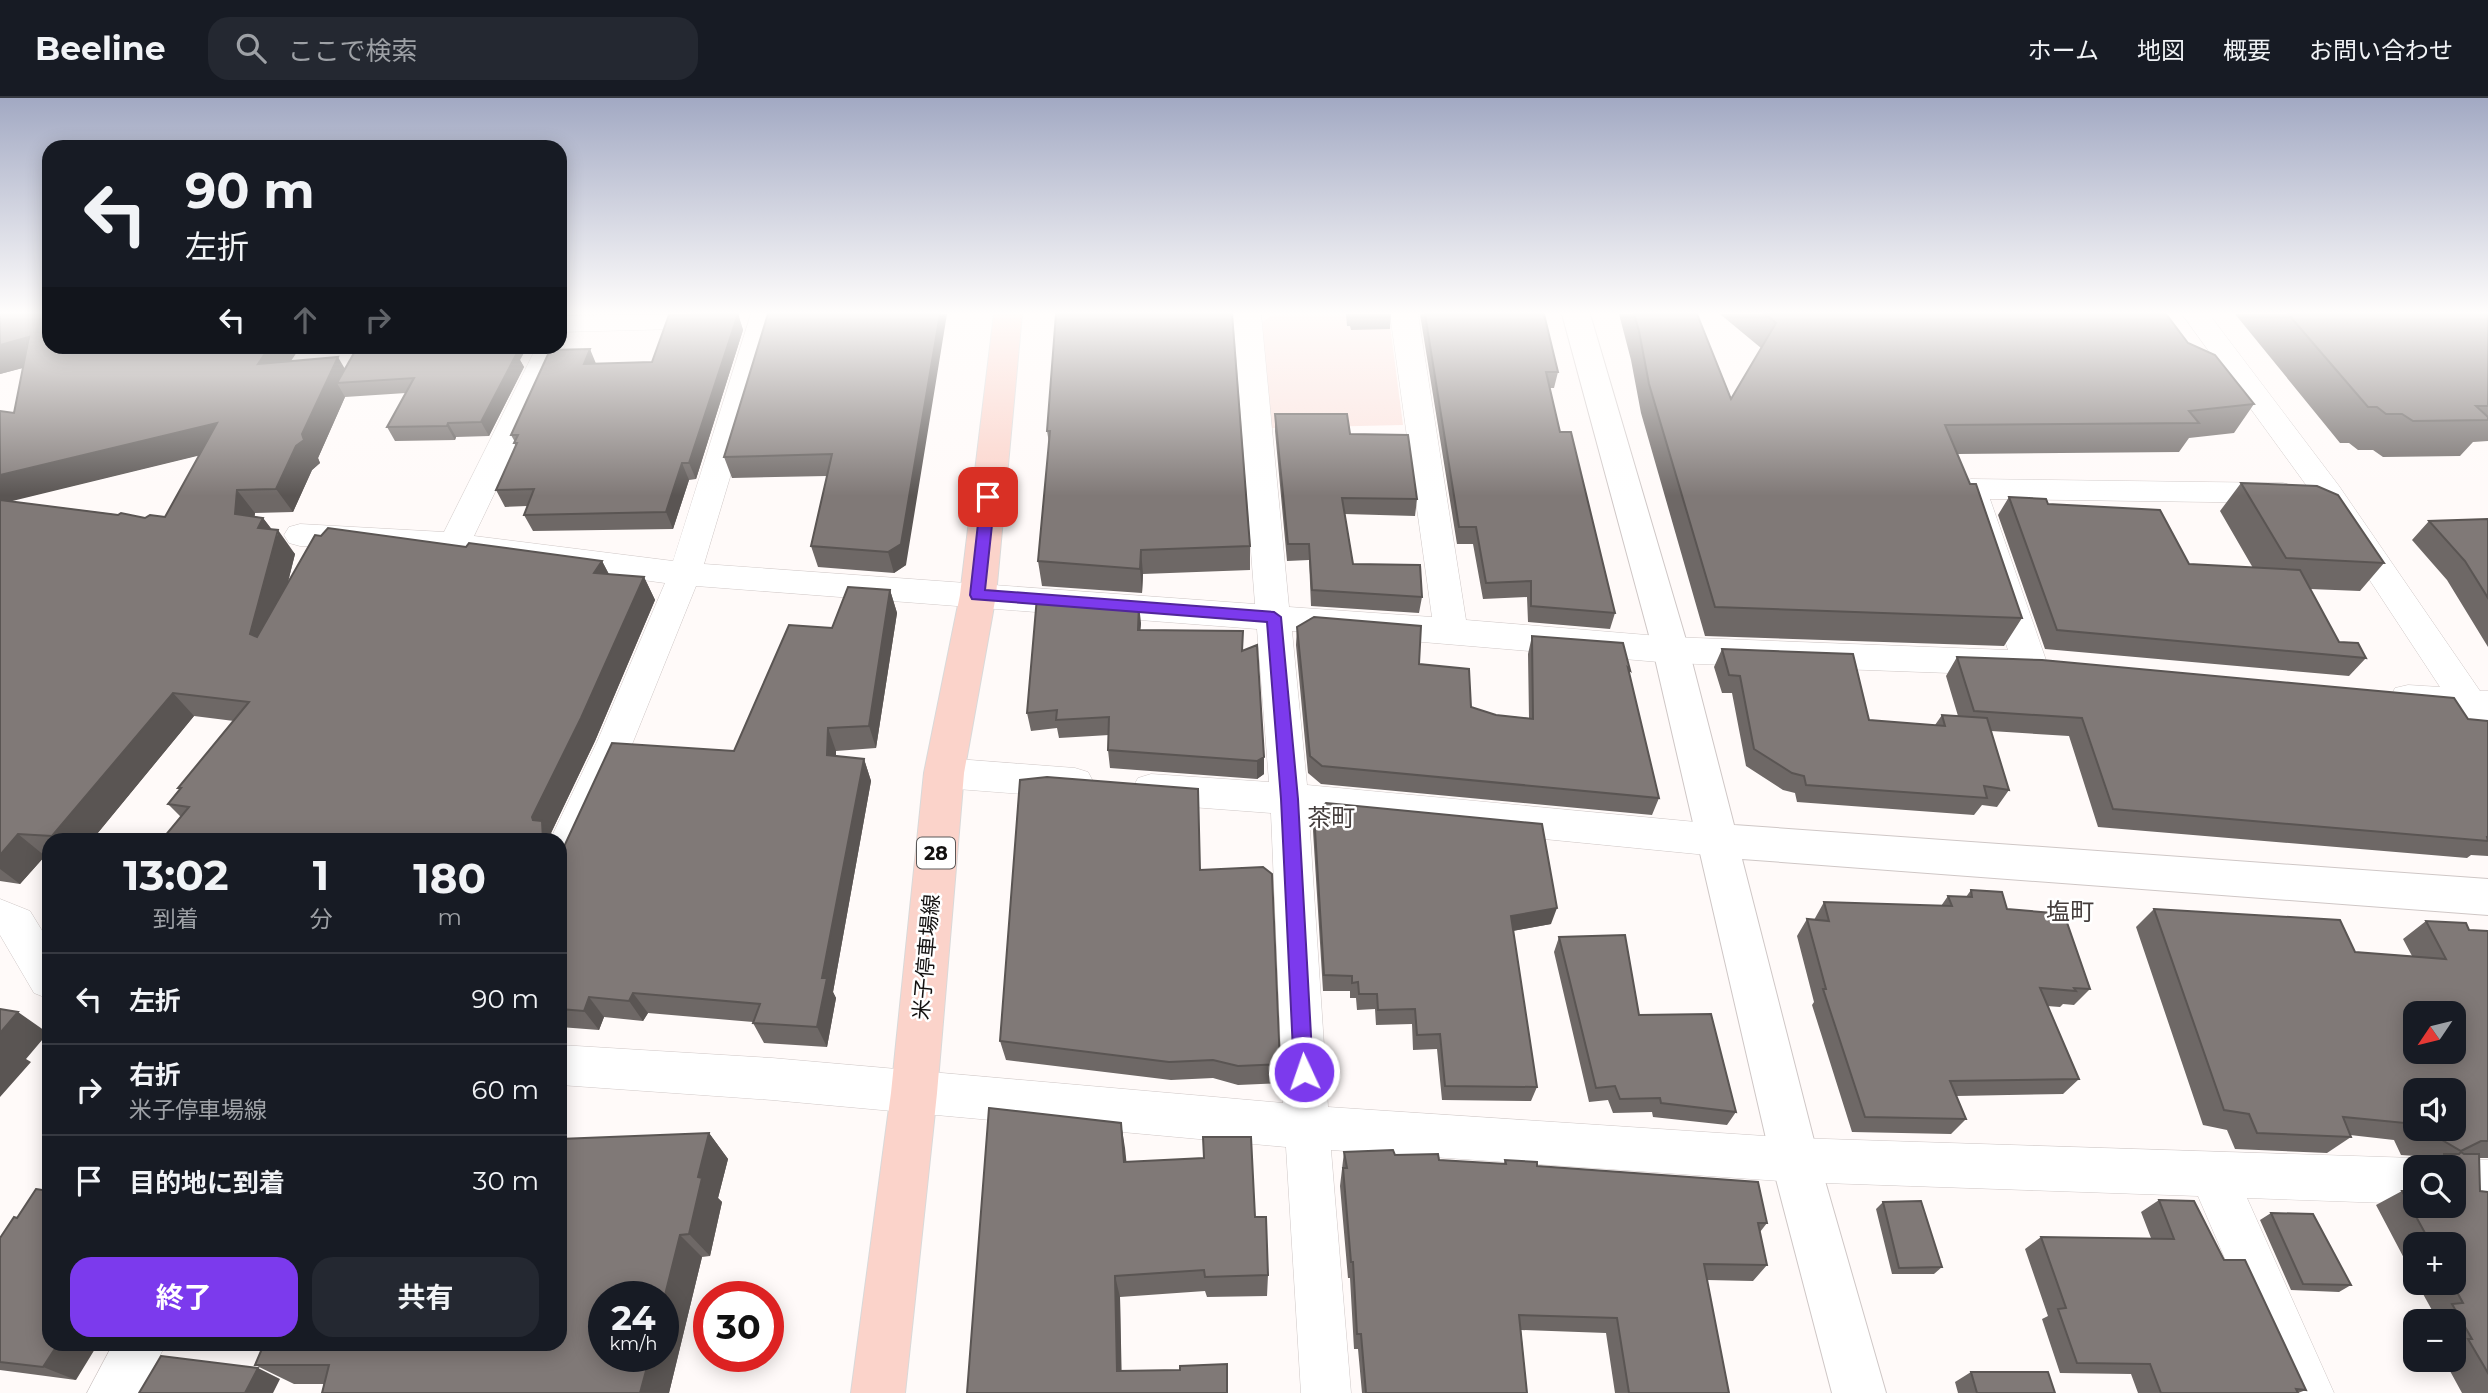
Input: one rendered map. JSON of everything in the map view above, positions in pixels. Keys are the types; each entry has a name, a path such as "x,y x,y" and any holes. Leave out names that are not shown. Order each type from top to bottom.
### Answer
{"main road":[{"name":"米子停車場線","path":"878,1393 914,1093 944,773 978,595 1002,374"}],"street":[{"path":"454,544 537,374"},
{"path":"567,844 615,742 685,574 754,374"},
{"path":"1252,374 1289,799 1307,1127 1326,1393"},
{"path":"1413,374 1451,631"},
{"path":"1594,374 1671,650 1795,1160 1858,1393"},
{"path":"2240,374 2328,494 2482,713"},
{"path":"300,535 454,544 685,574 1274,617 1671,650 2044,664 1971,489 2328,494"},
{"path":"2373,694 2482,713"},
{"path":"944,773 1289,799 1717,840 2488,897"},
{"path":"0,916 16,923 42,968"},
{"path":"567,1065 772,1079 1307,1127 1795,1160 2403,1181"},
{"path":"2213,1176 2309,1393"},
{"path":"2466,1182 2488,1183"},
{"path":"112,1393 137,1351"}],"shaded area":[{"path":"1266,374 1396,374 1403,425 1271,428"}],"building":[{"path":"22,374 330,374 302,434 304,440 296,446 276,489 237,490 235,514 263,518 258,528 278,530 250,634 257,637 315,535 321,536 328,528 466,547 469,543 602,561 594,573 644,577 581,718 532,817 533,820 542,821 543,833 167,833 189,807 168,804 181,788 178,788 249,702 173,693 55,833 18,834 0,855 0,500 145,518 150,515 165,517 217,423 0,475 0,411 14,413"},
{"path":"342,374 506,374 481,422 448,423 447,426 387,427 414,378 337,383"},
{"path":"539,374 718,374 689,463 682,463 666,512 524,515 534,489 496,490 517,443 514,443 518,435 511,435"},
{"path":"749,374 930,374 901,544 888,552 811,546 832,454 724,457"},
{"path":"1051,374 1237,374 1250,546 1141,550 1140,569 1038,561 1050,431 1047,431"},
{"path":"1435,374 1547,374 1560,432 1571,432 1615,613 1531,606 1531,581 1486,583 1476,527 1459,527"},
{"path":"1647,374 1721,374 1731,399 1746,374 2230,374 2254,404 2189,411 2199,423 1945,425 1970,484 1976,484 2022,618 1715,607"},
{"path":"2340,374 2488,374 2488,406 2476,406 2488,420 2413,421 2402,414 2386,414 2377,407 2368,407"},
{"path":"1275,414 1347,414 1350,434 1408,435 1417,499 1342,498 1353,564 1420,565 1422,597 1312,590 1309,544 1288,544"},
{"path":"2241,483 2317,486 2338,495 2384,563 2286,558"},
{"path":"2009,497 2046,499 2048,504 2160,510 2189,564 2300,570 2339,642 2358,643 2366,658 2057,630"},
{"path":"2488,519 2488,598 2465,561 2429,521"},
{"path":"848,587 890,590 869,726 828,728 827,755 864,759 822,978 827,978 817,1027 753,1023 760,1004 633,993 629,1001 589,997 584,1011 567,1010 567,840 612,743 734,751 789,625 832,628"},
{"path":"1037,597 1139,605 1138,630 1243,631 1242,651 1257,645 1264,757 1257,761 1108,750 1109,717 1056,720 1057,710 1027,713"},
{"path":"1314,617 1421,626 1419,664 1469,669 1471,707 1496,715 1533,719 1532,636 1623,643 1659,798 1322,766 1310,756 1297,627"},
{"path":"1722,649 1853,654 1869,720 1945,726 1942,715 1987,718 2009,790 1984,786 1987,798 1806,785 1804,776 1792,773 1754,749 1740,676 1729,675"},
{"path":"1957,657 2042,660 2454,698 2468,719 2488,721 2488,841 2113,809 2082,718 1974,711"},
{"path":"1047,777 1198,789 1200,870 1263,867 1272,874 1280,1064 1238,1066 1213,1060 1169,1062 1000,1041 1020,780"},
{"path":"1326,803 1542,824 1557,908 1511,916 1537,1087 1445,1086 1440,1034 1417,1035 1415,1009 1378,1010 1377,994 1359,994 1358,982 1352,983 1352,976 1324,975 1314,814"},
{"path":"1971,890 2002,892 2007,909 2064,914 2090,989 2074,988 2076,991 2040,988 2079,1079 1950,1081 1966,1119 1865,1117 1823,989 1826,989 1807,919 1829,921 1824,902 1952,906 1948,896 1972,897"},
{"path":"2154,909 2340,920 2355,952 2446,959 2426,921 2466,923 2469,930 2488,931 2488,1141 2481,1141 2461,1151 2444,1141 2466,1141 2466,1078 2403,1078 2403,1123 2343,1117 2351,1137 2257,1133 2249,1114 2224,1110"},
{"path":"1625,935 1639,1015 1711,1014 1736,1112 1661,1103 1660,1098 1620,1099 1615,1086 1596,1088 1559,937"},
{"path":"0,1009 18,1012 0,1033"},
{"path":"989,1108 1121,1123 1124,1162 1204,1158 1203,1137 1251,1137 1255,1217 1266,1217 1268,1275 1205,1277 1204,1270 1115,1276 1117,1371 1180,1370 1180,1366 1227,1364 1227,1393 967,1393"},
{"path":"709,1133 698,1177 702,1178 689,1234 680,1235 668,1281 588,1281 588,1372 646,1372 640,1393 322,1393 329,1365 255,1365 261,1351 567,1351 567,1139"},
{"path":"1393,1150 1395,1155 1438,1154 1439,1160 1506,1164 1505,1160 1537,1162 1537,1166 1758,1182 1767,1223 1758,1223 1767,1265 1704,1264 1729,1393 1629,1393 1617,1318 1519,1315 1527,1393 1366,1393 1361,1334 1357,1334 1343,1168 1347,1168 1344,1152"},
{"path":"2479,1154 2480,1191 2488,1192 2488,1373 2468,1339 2472,1339 2466,1328 2466,1309 2455,1309 2452,1304 2463,1303 2459,1295 2466,1295 2466,1232 2424,1232 2417,1218 2466,1218 2466,1155 2444,1155"},
{"path":"36,1189 42,1190 42,1351 53,1351 43,1367 0,1362 0,1238 14,1217 17,1218"},
{"path":"2159,1200 2194,1201 2224,1260 2245,1260 2306,1390 2296,1389 2298,1393 2161,1393 2150,1364 2077,1363 2058,1309 2066,1308 2041,1237 2174,1239"},
{"path":"1921,1201 1942,1267 1899,1268 1883,1202"},
{"path":"2271,1213 2313,1214 2351,1285 2303,1284"},
{"path":"161,1356 258,1368 245,1393 139,1393"},
{"path":"1971,1372 2048,1372 2055,1393 1977,1393"}],"district":[{"name":"茶町","path":"1331,817"},
{"name":"塩町","path":"2070,911"}],"route":[{"path":"988,497 978,595 1274,617 1289,799 1304,1072"}]}
